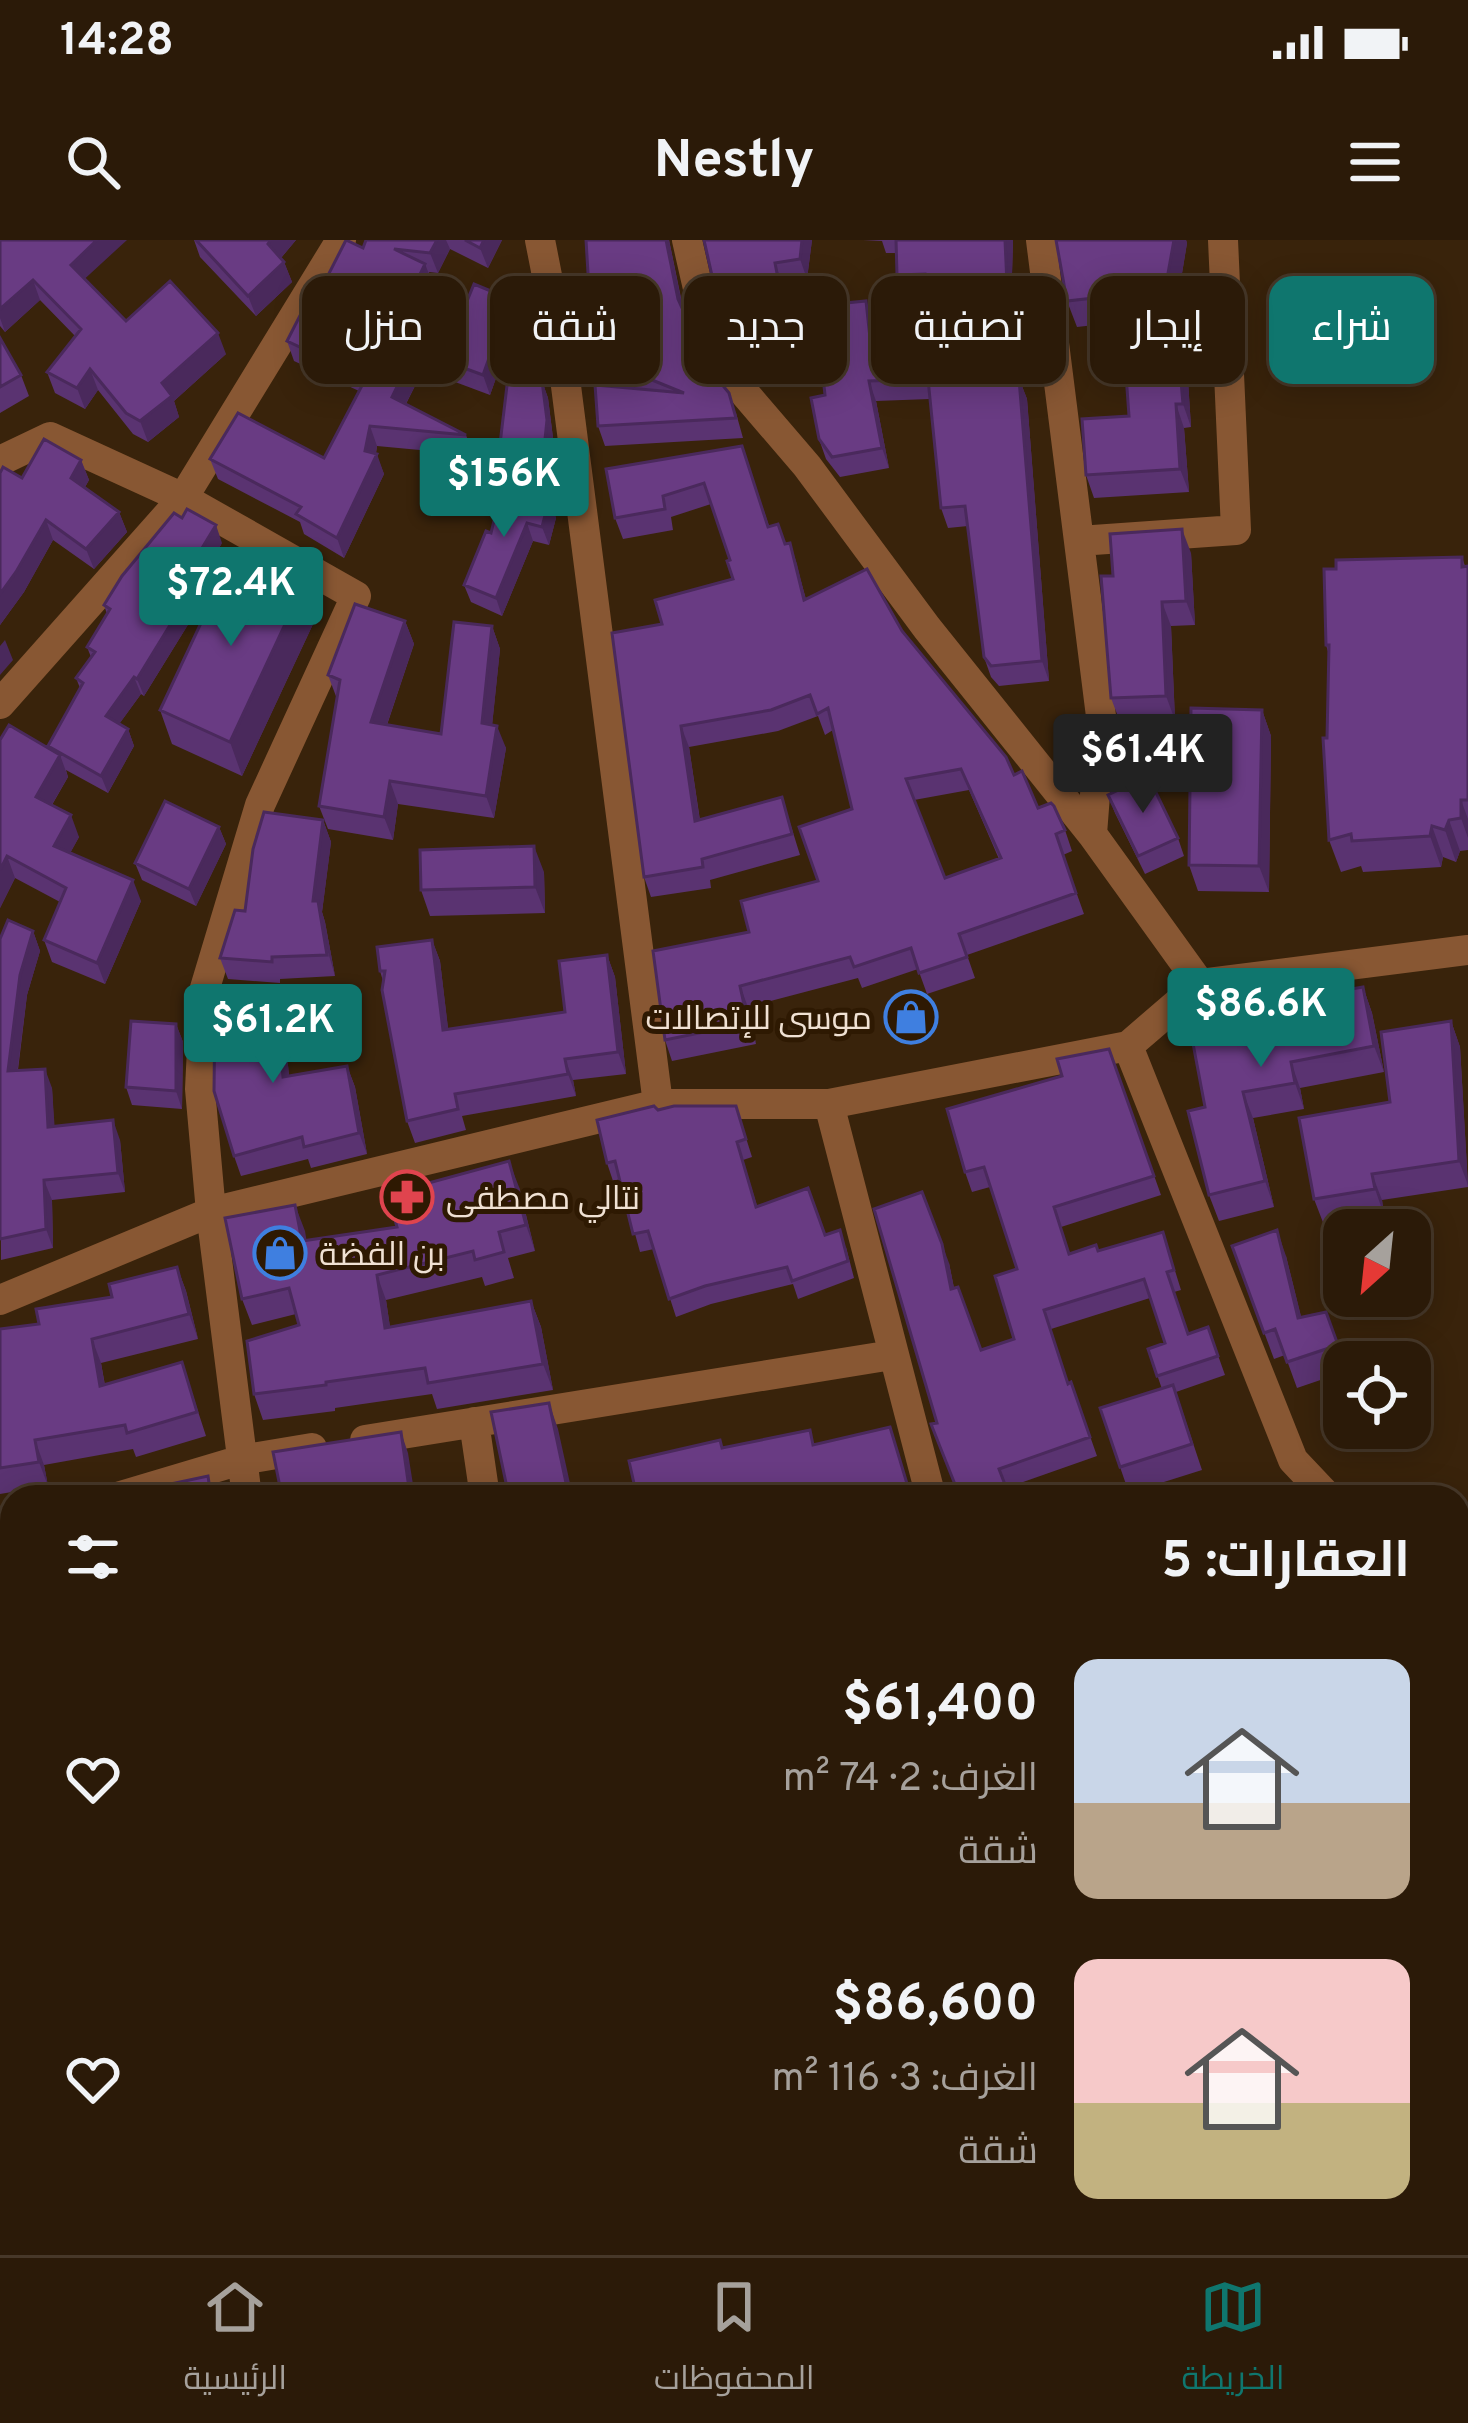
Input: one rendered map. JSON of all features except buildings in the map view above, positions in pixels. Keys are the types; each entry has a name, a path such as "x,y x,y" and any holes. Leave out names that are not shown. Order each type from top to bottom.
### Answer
{"street":[{"path":"0,704 183,498 341,240"},
{"path":"540,240 561,346 658,1104"},
{"path":"687,240 704,315 735,382 807,466 927,628 1092,834 1200,984"},
{"path":"1041,240 1101,716 1092,834"},
{"path":"1079,541 1236,530 1223,240"},
{"path":"0,461 50,437 183,498 356,596 260,806 205,988 200,1089 245,1485"},
{"path":"0,1300 211,1212 658,1104 830,1104 1128,1046 1200,984 1468,950"},
{"path":"1128,1046 1293,1460 1317,1485"},
{"path":"830,1104 928,1485"},
{"path":"157,1485 241,1460 892,1354"},
{"path":"474,1423 483,1485"}],"place":[{"name":"موسى للإتصالات","path":"911,1017"},
{"name":"نتالي مصطفى","path":"407,1197"},
{"name":"بن الفضة","path":"280,1253"}]}
